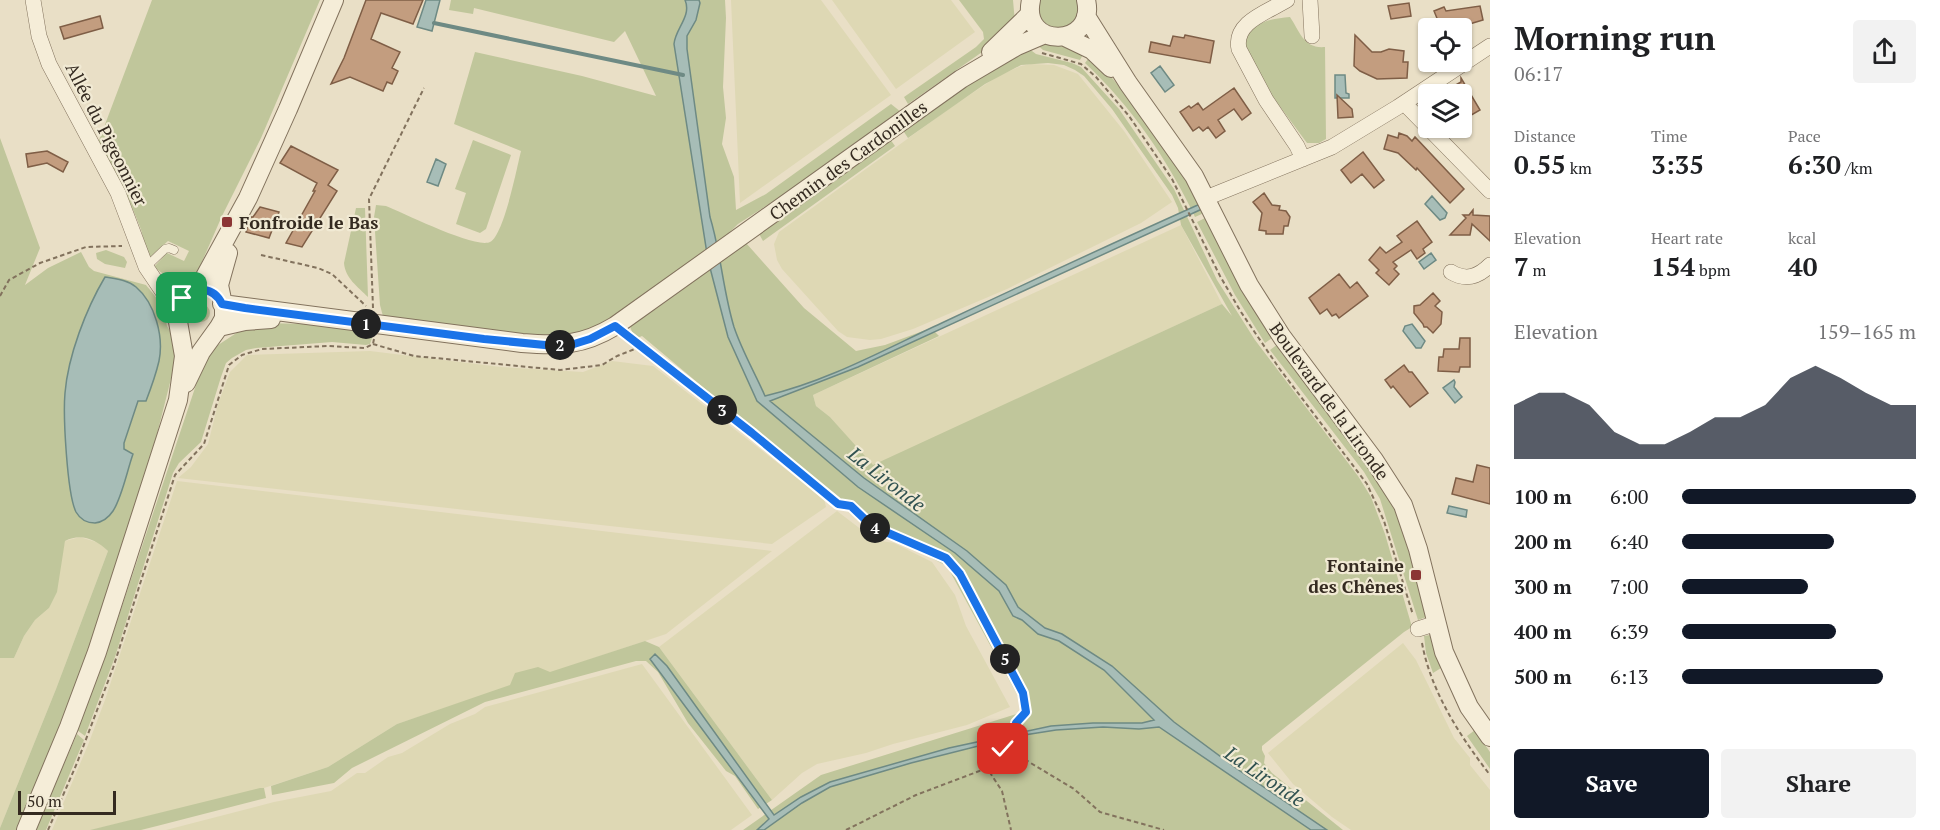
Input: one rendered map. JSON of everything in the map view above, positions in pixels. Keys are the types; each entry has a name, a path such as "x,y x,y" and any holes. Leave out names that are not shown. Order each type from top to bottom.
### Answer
{"street":[{"name":"Allée du Pigeonnier","path":"33,0 39,36 46,57 118,193 146,267 177,319"},
{"path":"178,400 184,356 177,319 179,302 202,282 248,198 334,0"},
{"path":"1287,0 1249,23 1240,31 1237,40 1239,49 1266,100 1297,146 1303,159"},
{"path":"1310,0 1312,36"},
{"path":"1030,4 1036,38"},
{"name":"Chemin des Cardonilles","path":"961,80 1009,36 1030,4"},
{"path":"1065,37 1076,31 1087,5"},
{"name":"Boulevard de la Lironde","path":"1087,5 1128,83 1194,176 1249,285 1282,337 1374,460 1403,505 1418,549 1444,652 1470,707 1490,737"},
{"name":"Boulevard de la Lironde","path":"1036,38 1065,37 1092,50 1128,83"},
{"name":"Chemin des Cardonilles","path":"327,319 555,346 590,339 615,326 697,269 961,80 1036,38"},
{"path":"1206,198 1332,147 1404,103 1490,45"},
{"path":"1404,103 1490,192"},
{"path":"26,830 97,652 178,400 197,359 224,318 219,285 221,273 248,198"},
{"path":"1451,272 1466,278 1475,277 1490,265"},
{"path":"156,282 170,288 208,291 221,302 327,319"},
{"path":"177,319 183,329 195,336 205,336 238,322 266,319 327,319"},
{"path":"1418,629 1437,623"}],"lane":[{"path":"146,267 165,249 174,250"}],"path":[{"path":"1036,38 1038,51 1081,64 1129,116 1172,179 1220,276 1241,312 1279,368 1367,484 1384,521 1432,680 1459,731 1490,775"},
{"path":"261,255 318,267 332,274 373,314 369,199 424,88"},
{"path":"0,296 9,280 40,263 86,247 136,244"},
{"path":"372,324 375,336 373,344"},
{"path":"615,326 752,433 838,504 851,506 872,526 946,558 960,574 1023,693 1026,712 1016,723 1016,734 1006,739 1003,749 990,760 987,768"},
{"path":"48,830 114,668 175,475 204,444 229,365 242,355 262,349 328,346 365,348 373,344 414,356 560,370 602,365 617,356 643,346"},
{"path":"846,830 916,795 1019,756 1074,789 1100,812 1164,830"},
{"path":"987,768 1002,791 1011,830"}],"shaded area":[{"path":"731,0 821,0 891,95 740,203"},
{"path":"832,0 951,0 975,32 896,89"},
{"path":"1031,64 1054,65 1078,74 1124,131 1172,202 1141,223 1007,289 913,329 870,340 847,337 838,331 782,269 777,260 774,244 779,232 998,76"},
{"path":"1181,225 1222,304 873,466 830,417 816,406 813,395"},
{"path":"370,351 501,367 583,372 612,361 653,366 824,499 826,507 772,544 178,478 191,467 208,444 218,404 230,372 247,355"},
{"path":"177,481 772,551 666,634 397,724 328,767 264,788 91,830 52,830 105,700"},
{"path":"837,511 875,540 894,543 932,562 955,595 966,626 1010,707 967,725 817,764 802,773 772,800 659,647"},
{"path":"80,537 99,543 108,551 0,828 0,658 14,658 24,636 35,620 49,608 65,541"},
{"path":"1403,643 1416,660 1454,738 1470,758 1470,765 1490,790 1490,830 1351,830 1293,784 1268,753"},
{"path":"642,664 752,815 731,830 166,830 274,802 331,791 357,773 365,773 388,757 402,753 450,724 475,714 485,707"}],"green space":[{"path":"152,0 320,0 261,138 222,216 197,273 186,281 175,280 154,267 167,253 184,261 189,251 168,241 149,258 131,205 98,143"},
{"path":"451,0 725,0 723,87 726,118 722,144 734,177 736,210 766,194 891,104 901,112 846,149 811,177 738,224 721,241 616,316 576,340 385,324 380,305 374,217 376,205 386,206 455,236 482,243 490,242 495,237 505,214 521,151 454,124 475,52 582,76 656,96 625,31 614,42 474,8 473,14 449,10"},
{"path":"959,0 1013,0 1015,23 985,50 908,104 904,97 984,39 983,32"},
{"path":"1040,0 1077,0 1078,13 1066,26 1058,28 1049,26 1042,20 1039,12"},
{"path":"1290,17 1307,42 1318,47 1325,47 1326,139 1319,143 1307,143 1261,81 1244,44 1256,26 1275,19"},
{"path":"1043,41 1085,51 1080,60 1043,50 1034,42"},
{"path":"1028,48 1036,54 1081,67 1119,109 1174,189 1217,280 1255,340 1358,476 1371,497 1385,534 1412,627 1262,746 1265,756 1264,763 1272,773 1343,830 743,830 821,775 1026,711 947,566 894,539 876,536 839,501 642,336 635,339 629,324 656,309 746,243 804,308 856,351 885,345 931,328 939,336 813,395 816,406 830,417 873,465 1222,304 1232,316 1181,225 1178,208 1172,195 1112,109 1084,76 1075,70 1064,65 1048,63 1021,65 985,84 908,138 902,129 953,94"},
{"path":"1091,55 1112,77 1160,141 1204,213 1195,217 1173,175 1147,135 1118,97 1085,63"},
{"path":"0,138 40,248 25,285 48,268 81,252 89,267 94,271 146,285 163,306 167,326 172,334 176,359 155,442 101,616 65,714 17,830 0,830 0,828 108,551 88,538 65,541 57,592 49,608 35,620 24,636 14,658 0,658"},
{"path":"890,139 895,146 763,241 758,232"},
{"path":"473,140 511,155 486,229 480,233 456,224 466,193 455,189"},
{"path":"356,208 365,208 368,297 349,278 344,263"},
{"path":"1207,217 1237,282 1272,338 1265,343 1235,295 1197,222"},
{"path":"106,250 124,257 127,262 125,268 105,264 97,259 96,253"},
{"path":"201,304 207,307 210,313 207,319 201,322 195,319 192,313 195,307"},
{"path":"263,323 307,324 368,330 373,335 370,344 366,345 332,342 256,348 246,350 226,363 201,442 179,463 173,473 115,657 85,736 77,730 103,663 200,373 212,349 241,330"},
{"path":"1278,344 1382,481 1398,511 1411,554 1413,569 1429,616 1418,620 1380,499 1364,472 1270,350"},
{"path":"1430,635 1441,668 1433,673 1426,653 1424,636"},
{"path":"645,641 659,647 772,800 758,809 735,776 726,771 688,723 658,672 646,661 636,661 485,702 352,768 334,783 272,795 271,786 328,767 397,724 510,685 515,673 538,667 550,672"},
{"path":"1475,730 1490,752 1490,769 1467,736"},
{"path":"77,734 84,740 46,830 35,830"},
{"path":"264,788 266,798 141,830 90,830"}],"water":[{"path":"426,0 440,0 432,31 417,27"},
{"path":"685,0 699,0 700,3 696,20 687,36 687,49 710,217 734,327 765,396 835,373 1200,204 1202,209 858,367 770,401 864,478 967,551 1006,585 1018,607 1045,628 1062,634 1112,666 1174,722 1240,771 1327,830 1311,830 1159,727 1139,729 1103,727 1056,730 1018,736 911,763 830,787 802,803 764,830 757,830 769,819 650,659 655,654 667,666 774,815 801,797 830,782 949,748 1051,726 1142,723 1154,720 1104,670 1059,641 1038,634 1022,620 1013,616 999,591 955,553 858,487 757,401 728,337 708,260 674,44 685,17 687,6"},
{"path":"1160,66 1174,85 1165,92 1151,73"},
{"path":"1335,75 1345,75 1346,93 1349,94 1349,98 1335,98"},
{"path":"436,159 446,164 438,186 427,182"},
{"path":"1432,196 1447,213 1445,218 1440,220 1425,204"},
{"path":"1431,253 1436,260 1424,269 1419,262"},
{"path":"105,277 129,283 143,294 153,311 159,331 160,352 146,401 138,401 124,443 124,449 133,454 119,499 110,515 95,523 80,517 73,503 66,454 65,393 74,348 91,303"},
{"path":"1412,324 1425,341 1421,348 1416,348 1403,331 1405,326"},
{"path":"1454,380 1454,387 1462,397 1455,403 1443,388"},
{"path":"1449,506 1467,510 1466,517 1447,513"}],"building":[{"path":"366,0 423,0 413,24 381,13 371,39 400,52 392,68 398,71 392,84 387,82 383,91 350,77 331,84 344,58"},
{"path":"1409,3 1411,16 1391,19 1388,6"},
{"path":"1480,6 1483,20 1472,23 1472,18 1437,18 1434,11 1444,7 1446,11"},
{"path":"100,16 103,28 64,39 60,27"},
{"path":"1185,35 1214,41 1210,63 1149,52 1151,42 1170,46 1173,36 1184,38"},
{"path":"1355,35 1372,52 1389,49 1404,51 1403,62 1408,62 1407,78 1377,79 1360,71 1354,66"},
{"path":"1234,88 1251,113 1242,120 1234,109 1218,120 1225,131 1216,138 1208,127 1203,131 1199,127 1193,131 1180,112 1198,103 1203,110"},
{"path":"1337,95 1352,109 1353,117 1338,118"},
{"path":"1472,97 1480,110 1472,115"},
{"path":"1399,133 1412,141 1415,137 1464,189 1450,203 1417,168 1416,170 1398,153 1384,149 1388,135 1398,138"},
{"path":"291,146 338,170 328,185 337,191 302,247 286,243 315,191 313,191 317,183 280,163"},
{"path":"47,151 68,162 63,172 47,163 28,167 26,154"},
{"path":"1363,152 1384,180 1374,188 1362,174 1351,183 1341,170"},
{"path":"1264,193 1272,205 1280,206 1279,210 1286,211 1290,217 1288,226 1284,226 1283,234 1266,234 1266,231 1259,230 1262,213 1253,202"},
{"path":"260,207 279,212 269,238 246,232 251,217"},
{"path":"1473,210 1473,215 1490,216 1490,241 1472,224 1470,235 1450,235 1466,218 1463,215 1469,215"},
{"path":"1417,221 1432,242 1423,249 1425,253 1417,259 1411,250 1393,262 1397,266 1394,269 1399,274 1389,285 1376,273 1379,270 1369,260 1380,247 1386,253 1402,242 1397,236"},
{"path":"1339,274 1350,288 1357,282 1368,296 1339,318 1336,314 1332,316 1327,309 1320,314 1309,298"},
{"path":"1433,293 1440,301 1435,306 1442,312 1441,324 1433,333 1424,327 1414,313 1414,306 1420,305"},
{"path":"1460,338 1470,338 1470,367 1460,367 1459,372 1438,371 1439,357 1443,357 1444,349 1459,349"},
{"path":"1404,365 1428,393 1410,407 1385,380"},
{"path":"1477,465 1490,468 1490,504 1452,494 1456,478 1473,482"}],"waterway":[{"path":"434,23 683,75"}],"place":[{"name":"Fonfroide le Bas","path":"227,222"},
{"name":"Fontaine des Chênes","path":"1416,575"}],"route":[{"path":"182,298 193,290 203,289 217,296 222,304 245,308 555,346 590,339 615,326 752,433 838,504 851,506 872,526 946,558 960,574 1023,693 1026,712 1016,723 1016,734 1006,739 1003,749"}],"water label":[{"name":"La Lironde","path":"887,479"},
{"name":"La Lironde","path":"1265,776"}]}
